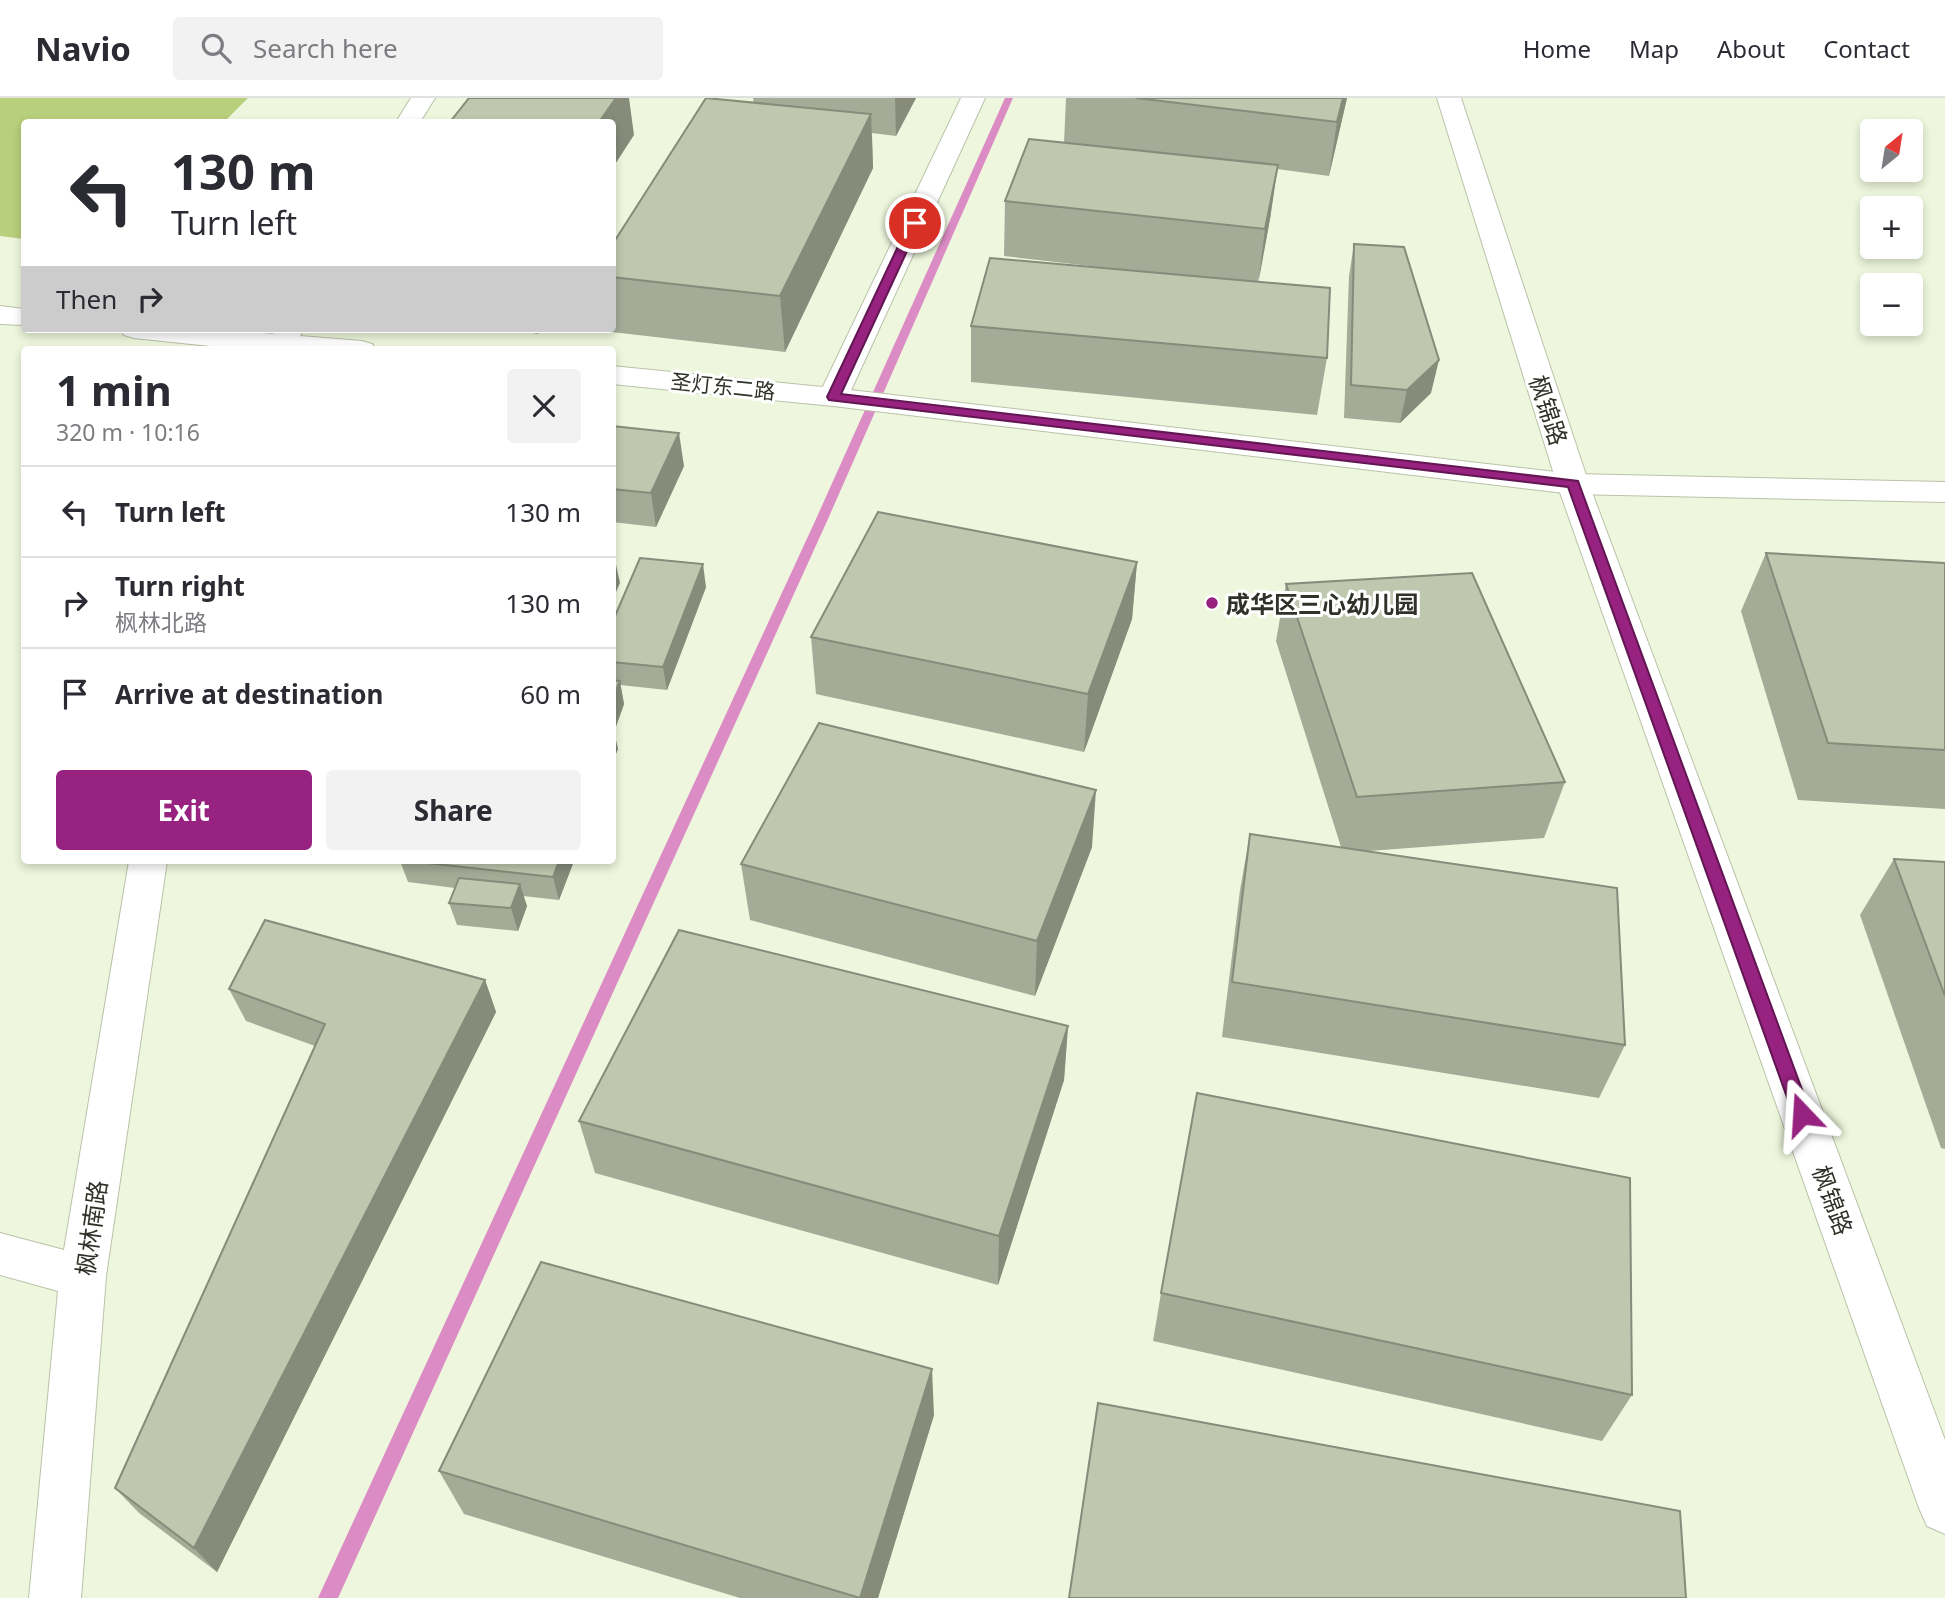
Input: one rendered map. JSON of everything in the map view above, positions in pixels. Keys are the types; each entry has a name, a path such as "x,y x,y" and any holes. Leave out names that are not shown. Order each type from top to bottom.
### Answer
{"street":[{"path":"410,119 424,98"},
{"path":"833,397 973,98"},
{"name":"枫锦路","path":"1449,98 1573,484 1945,1508"},
{"path":"0,315 21,317"},
{"path":"184,333 327,346"},
{"name":"圣灯东二路","path":"616,375 833,397 1573,484 1945,492"},
{"name":"枫林南路","path":"55,1598 83,1276 148,864"},
{"path":"0,1254 83,1276"}],"green space":[{"path":"0,98 248,98 227,119 21,119 21,239 0,236"}],"building":[{"path":"469,98 616,98 601,119 452,119"},
{"path":"706,98 871,114 780,296 616,277 616,239"},
{"path":"1136,98 1343,98 1337,122"},
{"path":"1029,139 1278,165 1265,229 1005,201"},
{"path":"1354,244 1404,247 1439,360 1407,390 1351,385"},
{"path":"990,258 1330,288 1327,358 971,326"},
{"path":"616,426 679,433 651,493 616,489"},
{"path":"878,512 1137,562 1088,694 811,637"},
{"path":"1766,553 1945,563 1945,750 1828,743"},
{"path":"640,558 703,564 663,667 616,662 616,614"},
{"path":"1472,573 1565,782 1357,797 1286,584"},
{"path":"819,723 1096,790 1037,941 741,864"},
{"path":"1250,834 1617,888 1625,1045 1232,982"},
{"path":"1894,859 1945,862 1945,996"},
{"path":"436,864 558,864 553,877"},
{"path":"459,878 520,884 511,908 449,903"},
{"path":"265,920 485,980 194,1548 115,1488 325,1024 229,989"},
{"path":"679,930 1068,1026 999,1236 579,1121"},
{"path":"1197,1093 1630,1178 1632,1395 1161,1293"},
{"path":"541,1262 932,1369 860,1598 439,1471"},
{"path":"1098,1403 1680,1511 1686,1598 1069,1598"}],"waterway":[{"path":"328,1598 822,519 1009,98"}],"place":[{"name":"成华区三心幼儿园","path":"1212,603"}],"route":[{"path":"915,223 833,397 1573,484 1802,1114"}]}
